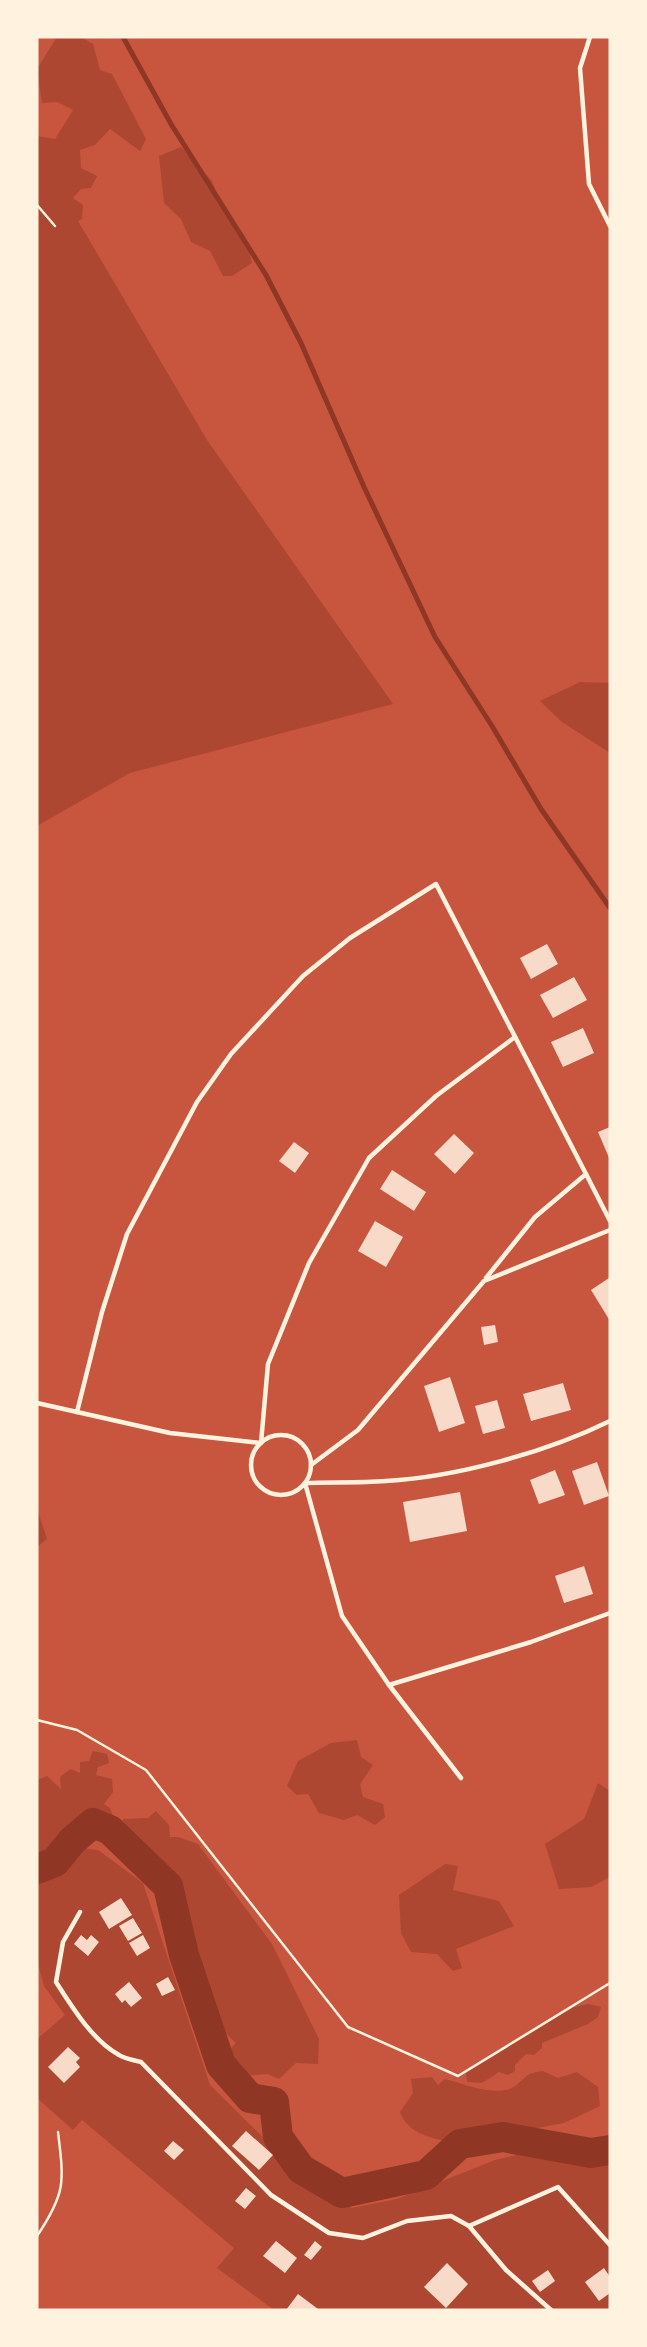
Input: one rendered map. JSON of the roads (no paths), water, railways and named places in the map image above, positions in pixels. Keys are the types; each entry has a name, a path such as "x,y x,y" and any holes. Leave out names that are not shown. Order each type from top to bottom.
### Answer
{"lane":[{"path":"590,37 580,68 589,184 610,226"},
{"path":"77,1412 102,1312 127,1234 197,1102 231,1054 303,976 350,938 436,884 610,1221"},
{"path":"261,1443 268,1364 309,1263 369,1158 436,1096 516,1037"},
{"path":"311,1465 304,1447 288,1436 269,1438 261,1443 251,1459 254,1479 268,1493 288,1494 297,1490 305,1483 311,1465 358,1430 535,1217 586,1174"},
{"path":"484,1281 610,1230"},
{"path":"37,1403 170,1433 261,1443"},
{"path":"305,1483 388,1481 477,1468 587,1433 610,1421"},
{"path":"305,1483 342,1616 388,1685 461,1778"},
{"path":"388,1685 531,1642 610,1612"},
{"path":"80,1912 64,1942 56,1982 79,2017 120,2056 141,2062 271,2195 329,2232 363,2238 407,2221 451,2216 469,2226 506,2270 551,2310"},
{"path":"469,2226 558,2187 610,2245"}],"waterway":[{"path":"123,37 171,124 266,275 301,343 364,487 435,637 541,809 610,908"},
{"path":"37,1869 55,1862 72,1841 93,1823 110,1830 168,1886 184,1955 221,2065 250,2098 274,2102 278,2137 301,2169 342,2193 426,2175 460,2144 503,2137 591,2153 610,2150"}]}
